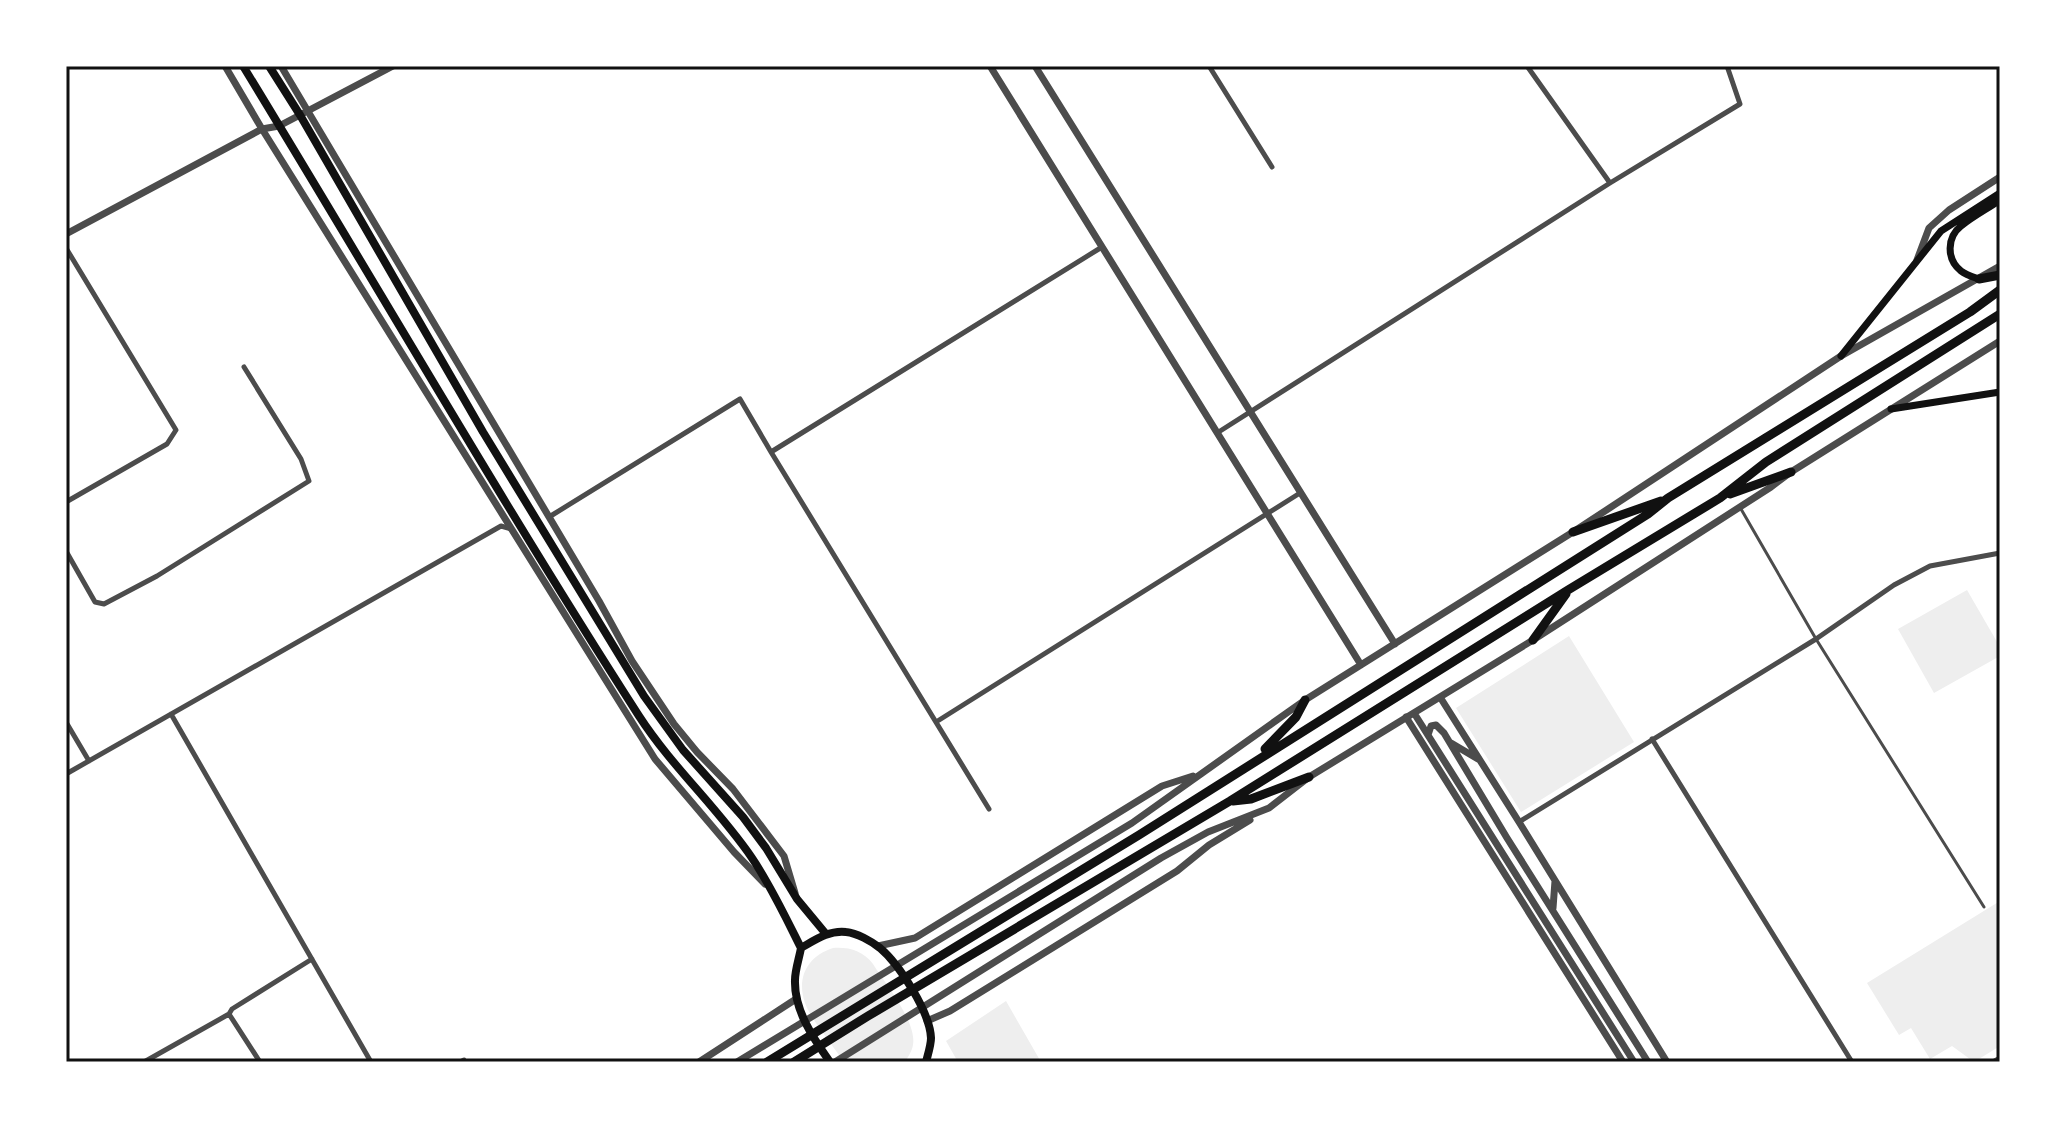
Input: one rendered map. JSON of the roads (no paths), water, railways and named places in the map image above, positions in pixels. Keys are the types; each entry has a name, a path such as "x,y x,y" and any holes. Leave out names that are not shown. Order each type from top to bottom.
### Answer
{"highway":[{"path":"1979,279 2000,275"},
{"path":"767,1062 1139,835 1648,514 1668,498 1970,312 2000,290"},
{"path":"794,1062 1150,850 1720,498 1766,462 2000,314"},
{"path":"1720,498 1791,472"},
{"path":"1573,532 1668,498"},
{"path":"1533,640 1568,590"},
{"path":"1253,762 1296,717 1305,700"},
{"path":"1230,801 1251,799 1309,777"}],"main road":[{"path":"243,66 641,720 753,859 801,948 795,977 796,999 804,1020 833,1062"},
{"path":"269,66 304,113 483,432 644,696 683,750 743,817 797,899 826,934"},
{"path":"1841,356 1941,231 2000,193"},
{"path":"1979,279 1962,272 1953,262 1950,245 1953,234 1960,226 2000,200"},
{"path":"1891,409 2000,392"},
{"path":"801,948 826,934 846,932 878,946 893,961 927,1021 931,1038 926,1062"}],"street":[{"path":"281,66 304,113 549,517 632,661 674,724 733,789 784,856 797,899"},
{"path":"66,234 262,129 279,126 393,66"},
{"path":"990,66 1361,665"},
{"path":"1035,66 1395,644"},
{"path":"1209,66 1272,167"},
{"path":"1527,66 1610,183"},
{"path":"1217,433 1740,104 1727,66"},
{"path":"228,68 262,129 655,759 734,852 770,888"},
{"path":"1915,266 1929,228 1949,210 2000,177"},
{"path":"771,452 1102,247"},
{"path":"66,248 176,430 167,444 66,502"},
{"path":"737,1062 1132,823 1305,700 1573,532 1841,356 2000,266"},
{"path":"927,1021 950,1011 1177,871 1209,845 1269,808 1309,777 1533,640 2000,341"},
{"path":"66,551 95,602 104,604 157,576 309,481 301,459 244,367"},
{"path":"538,523 740,399 989,809"},
{"path":"936,722 1300,493"},
{"path":"66,774 501,526 526,533"},
{"path":"1519,822 1816,639 1894,585 1930,566 2000,553"},
{"path":"1440,697 1667,1062"},
{"path":"171,714 371,1062"},
{"path":"1410,715 1428,735 1634,1062"},
{"path":"1410,715 1623,1062"},
{"path":"66,722 89,761"},
{"path":"1428,735 1431,726 1436,725 1444,733 1648,1062"},
{"path":"1652,739 1852,1062"},
{"path":"1450,743 1480,760"},
{"path":"878,946 915,938 1162,786 1203,773"},
{"path":"833,1062 1161,858 1208,832 1269,808"},
{"path":"1553,911 1555,881"},
{"path":"1536,924 1549,927"},
{"path":"144,1062 229,1014 232,1009 312,959"},
{"path":"699,1062 796,999"},
{"path":"229,1014 260,1062"},
{"path":"1993,1062 2000,1058"}],"lane":[{"path":"1739,506 1816,639 1984,907"}]}
